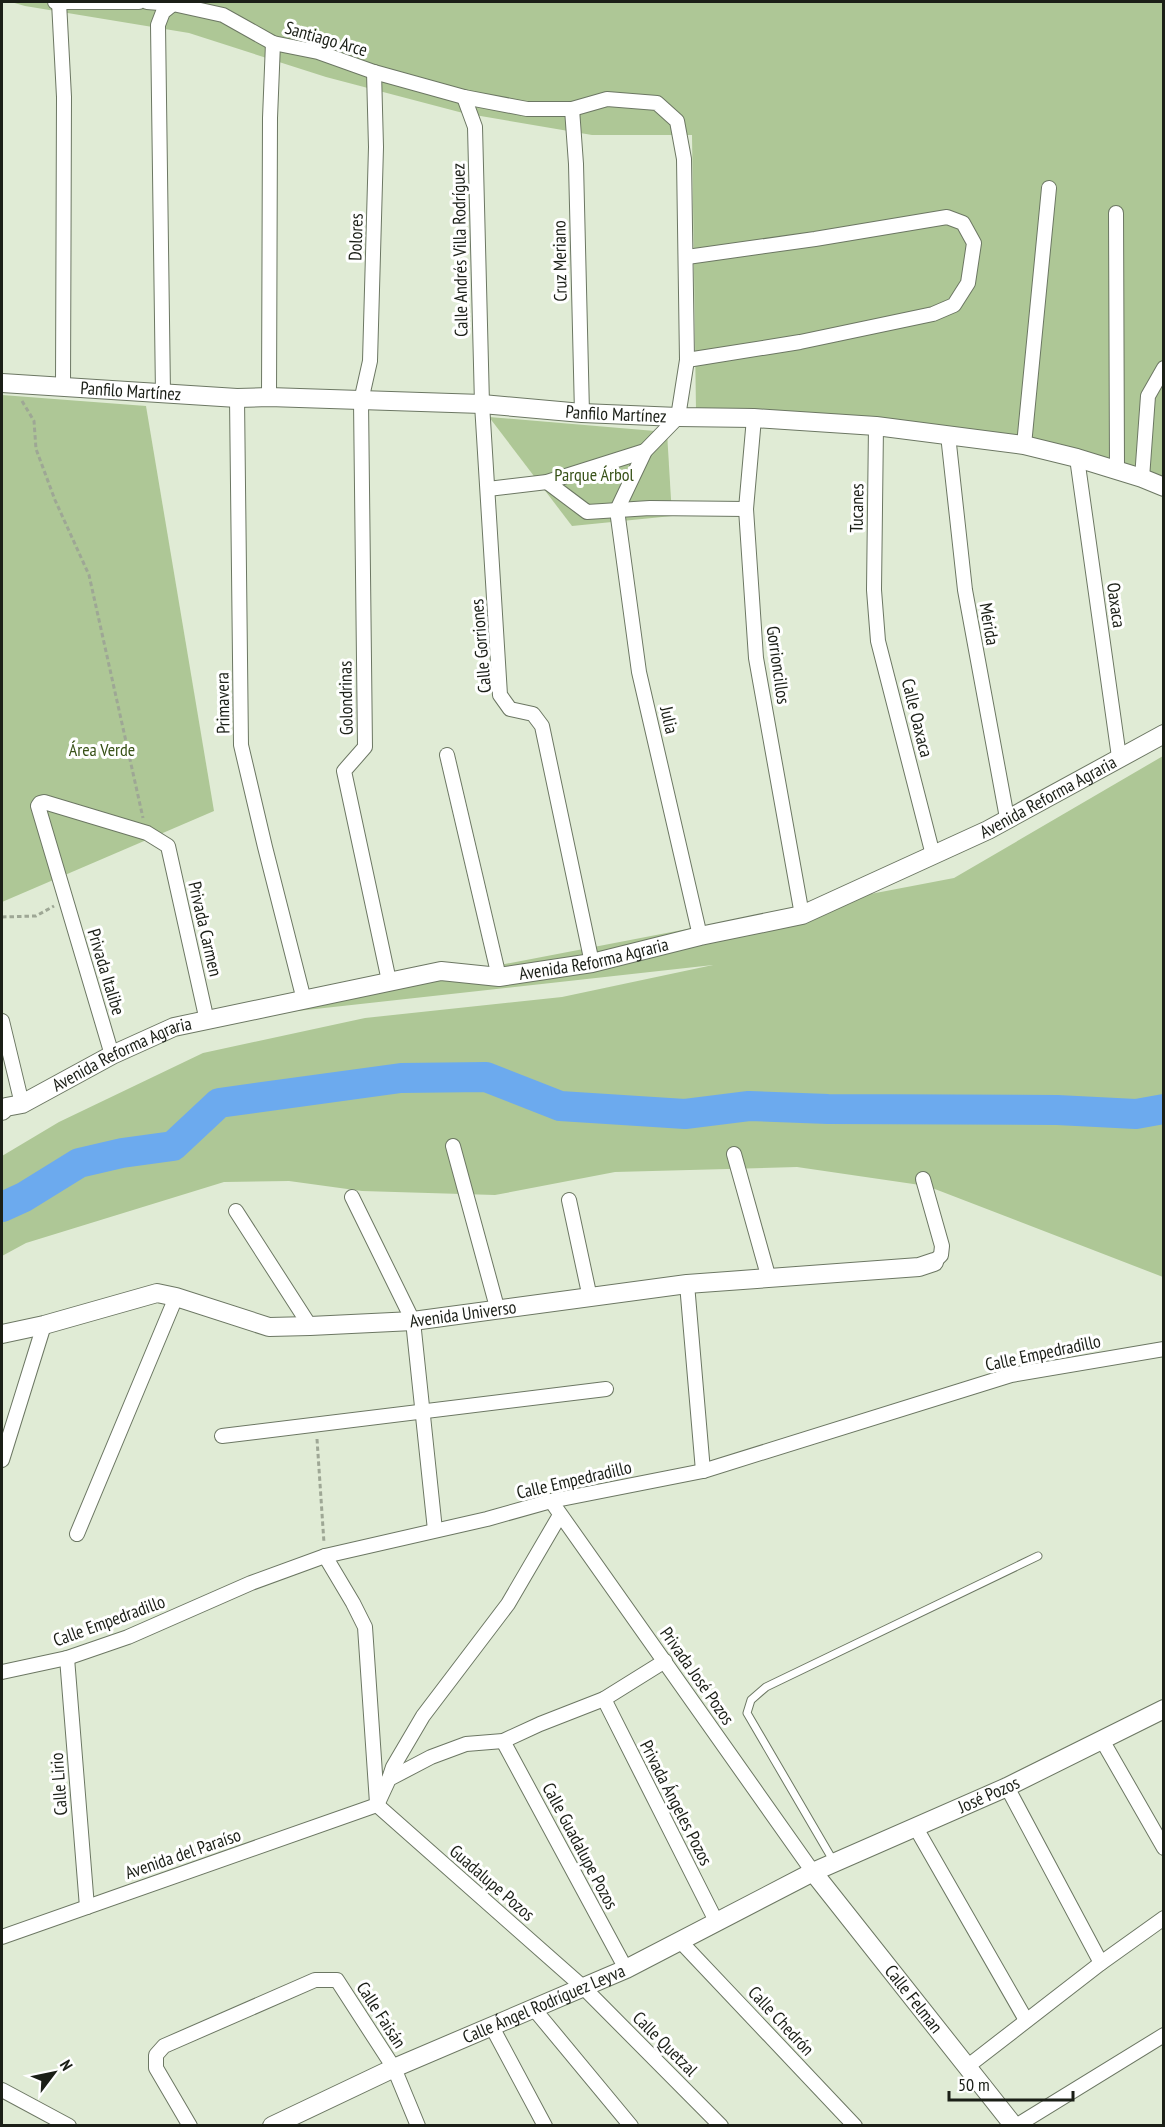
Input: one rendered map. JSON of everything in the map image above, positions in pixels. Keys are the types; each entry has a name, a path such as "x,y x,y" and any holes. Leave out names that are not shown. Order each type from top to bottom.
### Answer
{"street":[{"path":"63,388 64,97 57,2 139,2"},
{"name":"Santiago Arce","path":"147,2 173,4 223,15 273,42 318,52 374,72 464,97 527,109 572,109 607,99 657,103 677,121 684,159 687,360 678,417"},
{"path":"163,394 158,25 163,12 173,4"},
{"path":"269,397 270,129 273,42"},
{"name":"Dolores","path":"361,401 370,361 376,147 374,72"},
{"name":"Calle Andrés Villa Rodríguez","path":"464,97 475,127 482,404"},
{"name":"Cruz Meriano","path":"572,109 576,164 582,412"},
{"path":"1024,445 1049,188"},
{"path":"1116,213 1117,470"},
{"path":"687,257 815,239 947,216 963,223 974,243 968,283 954,305 933,314 800,342 687,360"},
{"path":"1142,478 1149,396 1164,368"},
{"name":"Panfilo Martínez","path":"6,384 237,398 482,404 582,412 754,418 876,426 1024,445 1077,458 1164,487"},
{"name":"Primavera","path":"237,398 241,745 304,1000"},
{"name":"Golondrinas","path":"361,401 365,747 344,771 389,981"},
{"name":"Calle Gorriones","path":"482,404 500,695 510,709 533,714 542,726 592,963"},
{"path":"617,510 645,451 678,417"},
{"name":"Gorrioncillos","path":"754,418 746,509 756,658 802,915"},
{"name":"Tucanes","path":"874,590 876,426"},
{"name":"Mérida","path":"948,435 965,590 1007,819"},
{"path":"488,489 547,482 645,451"},
{"name":"Oaxaca","path":"1077,458 1119,757"},
{"path":"547,482 586,512 650,508 746,509"},
{"name":"Julia","path":"617,510 639,672 700,936"},
{"name":"Calle Oaxaca","path":"874,590 878,641 933,855"},
{"name":"Avenida Reforma Agraria","path":"8,1107 174,1027 441,971 499,977 592,963 700,936 802,915 988,830 1164,734"},
{"path":"447,754 499,977"},
{"name":"Privada Italibe","path":"112,1055 38,806 44,802 147,833"},
{"name":"Privada Carmen","path":"147,833 168,846 207,1021"},
{"path":"2,1021 8,1107"},
{"path":"453,1146 498,1311"},
{"path":"734,1154 769,1279"},
{"path":"922,1179 942,1246 941,1255 934,1262"},
{"path":"352,1197 413,1320 435,1530"},
{"path":"569,1200 590,1298"},
{"path":"236,1211 310,1326"},
{"name":"Avenida Universo","path":"2,1334 44,1325 157,1293 270,1327 310,1326 413,1320 498,1311 687,1284 919,1267 934,1262"},
{"path":"687,1284 703,1471"},
{"path":"77,1534 176,1297"},
{"path":"2,1460 7,1431 44,1325"},
{"name":"Calle Empedradillo","path":"2,1672 67,1658 128,1636 251,1583 325,1556 487,1519 551,1501 703,1471 1011,1375 1164,1349"},
{"path":"222,1436 606,1389"},
{"name":"Privada José Pozos","path":"551,1501 813,1872"},
{"path":"377,1806 393,1767 423,1716 508,1604 560,1515"},
{"path":"325,1556 365,1627 377,1806"},
{"name":"Calle Lirio","path":"67,1658 87,1907"},
{"path":"389,1779 431,1757 466,1744 503,1741 604,1699 665,1661"},
{"name":"Privada Ángeles Pozos","path":"604,1699 717,1923"},
{"name":"José Pozos","path":"813,1872 1006,1787 1164,1709"},
{"path":"1102,1740 1164,1848"},
{"name":"Calle Guadalupe Pozos","path":"503,1741 626,1969"},
{"path":"1006,1787 1101,1963"},
{"name":"Avenida del Paraíso","path":"2,1937 377,1806"},
{"name":"Guadalupe Pozos","path":"377,1806 584,1988"},
{"path":"916,1828 1026,2020"},
{"name":"Calle Ángel Rodríguez Leyva","path":"273,2126 297,2120 394,2068 626,1969 813,1872"},
{"name":"Calle Felman","path":"813,1872 1015,2126"},
{"path":"968,2066 1101,1963 1164,1918"},
{"name":"Calle Chedrón","path":"680,1941 855,2126"},
{"name":"Calle Faisán","path":"190,2126 156,2068 156,2055 164,2046 315,1980 338,1980 394,2068 418,2126"},
{"name":"Calle Quetzal","path":"584,1988 722,2126"},
{"path":"534,2009 631,2126"},
{"path":"492,2026 545,2126"},
{"path":"1015,2126 1164,2035"},
{"path":"2,2090 69,2126"}],"lane":[{"path":"835,1862 747,1713 752,1700 766,1687 1038,1556"}],"path":[{"path":"6,384 34,421 36,449 55,500 89,575 147,833"},
{"path":"2,917 36,916 66,899"},
{"path":"316,1425 325,1556"}],"green space":[{"path":"11,2 1163,2 1163,477 1086,451 938,425 696,410 692,135 592,135 463,113 326,77 189,33"},
{"name":"Área Verde","path":"2,395 146,406 214,811 2,902"},
{"name":"Parque Árbol","path":"489,417 667,432 672,516 572,526"},
{"path":"1163,756 1163,1277 927,1186 797,1167 615,1172 495,1195 362,1191 289,1181 224,1182 26,1243 2,1256 2,1156 59,1122 203,1053 365,1018 562,997 713,965 207,1021 954,878"}],"waterway":[{"path":"2,1207 24,1197 79,1163 122,1153 173,1146 219,1103 401,1078 486,1077 560,1106 685,1114 749,1106 828,1109 1057,1110 1136,1114 1164,1109"}]}
